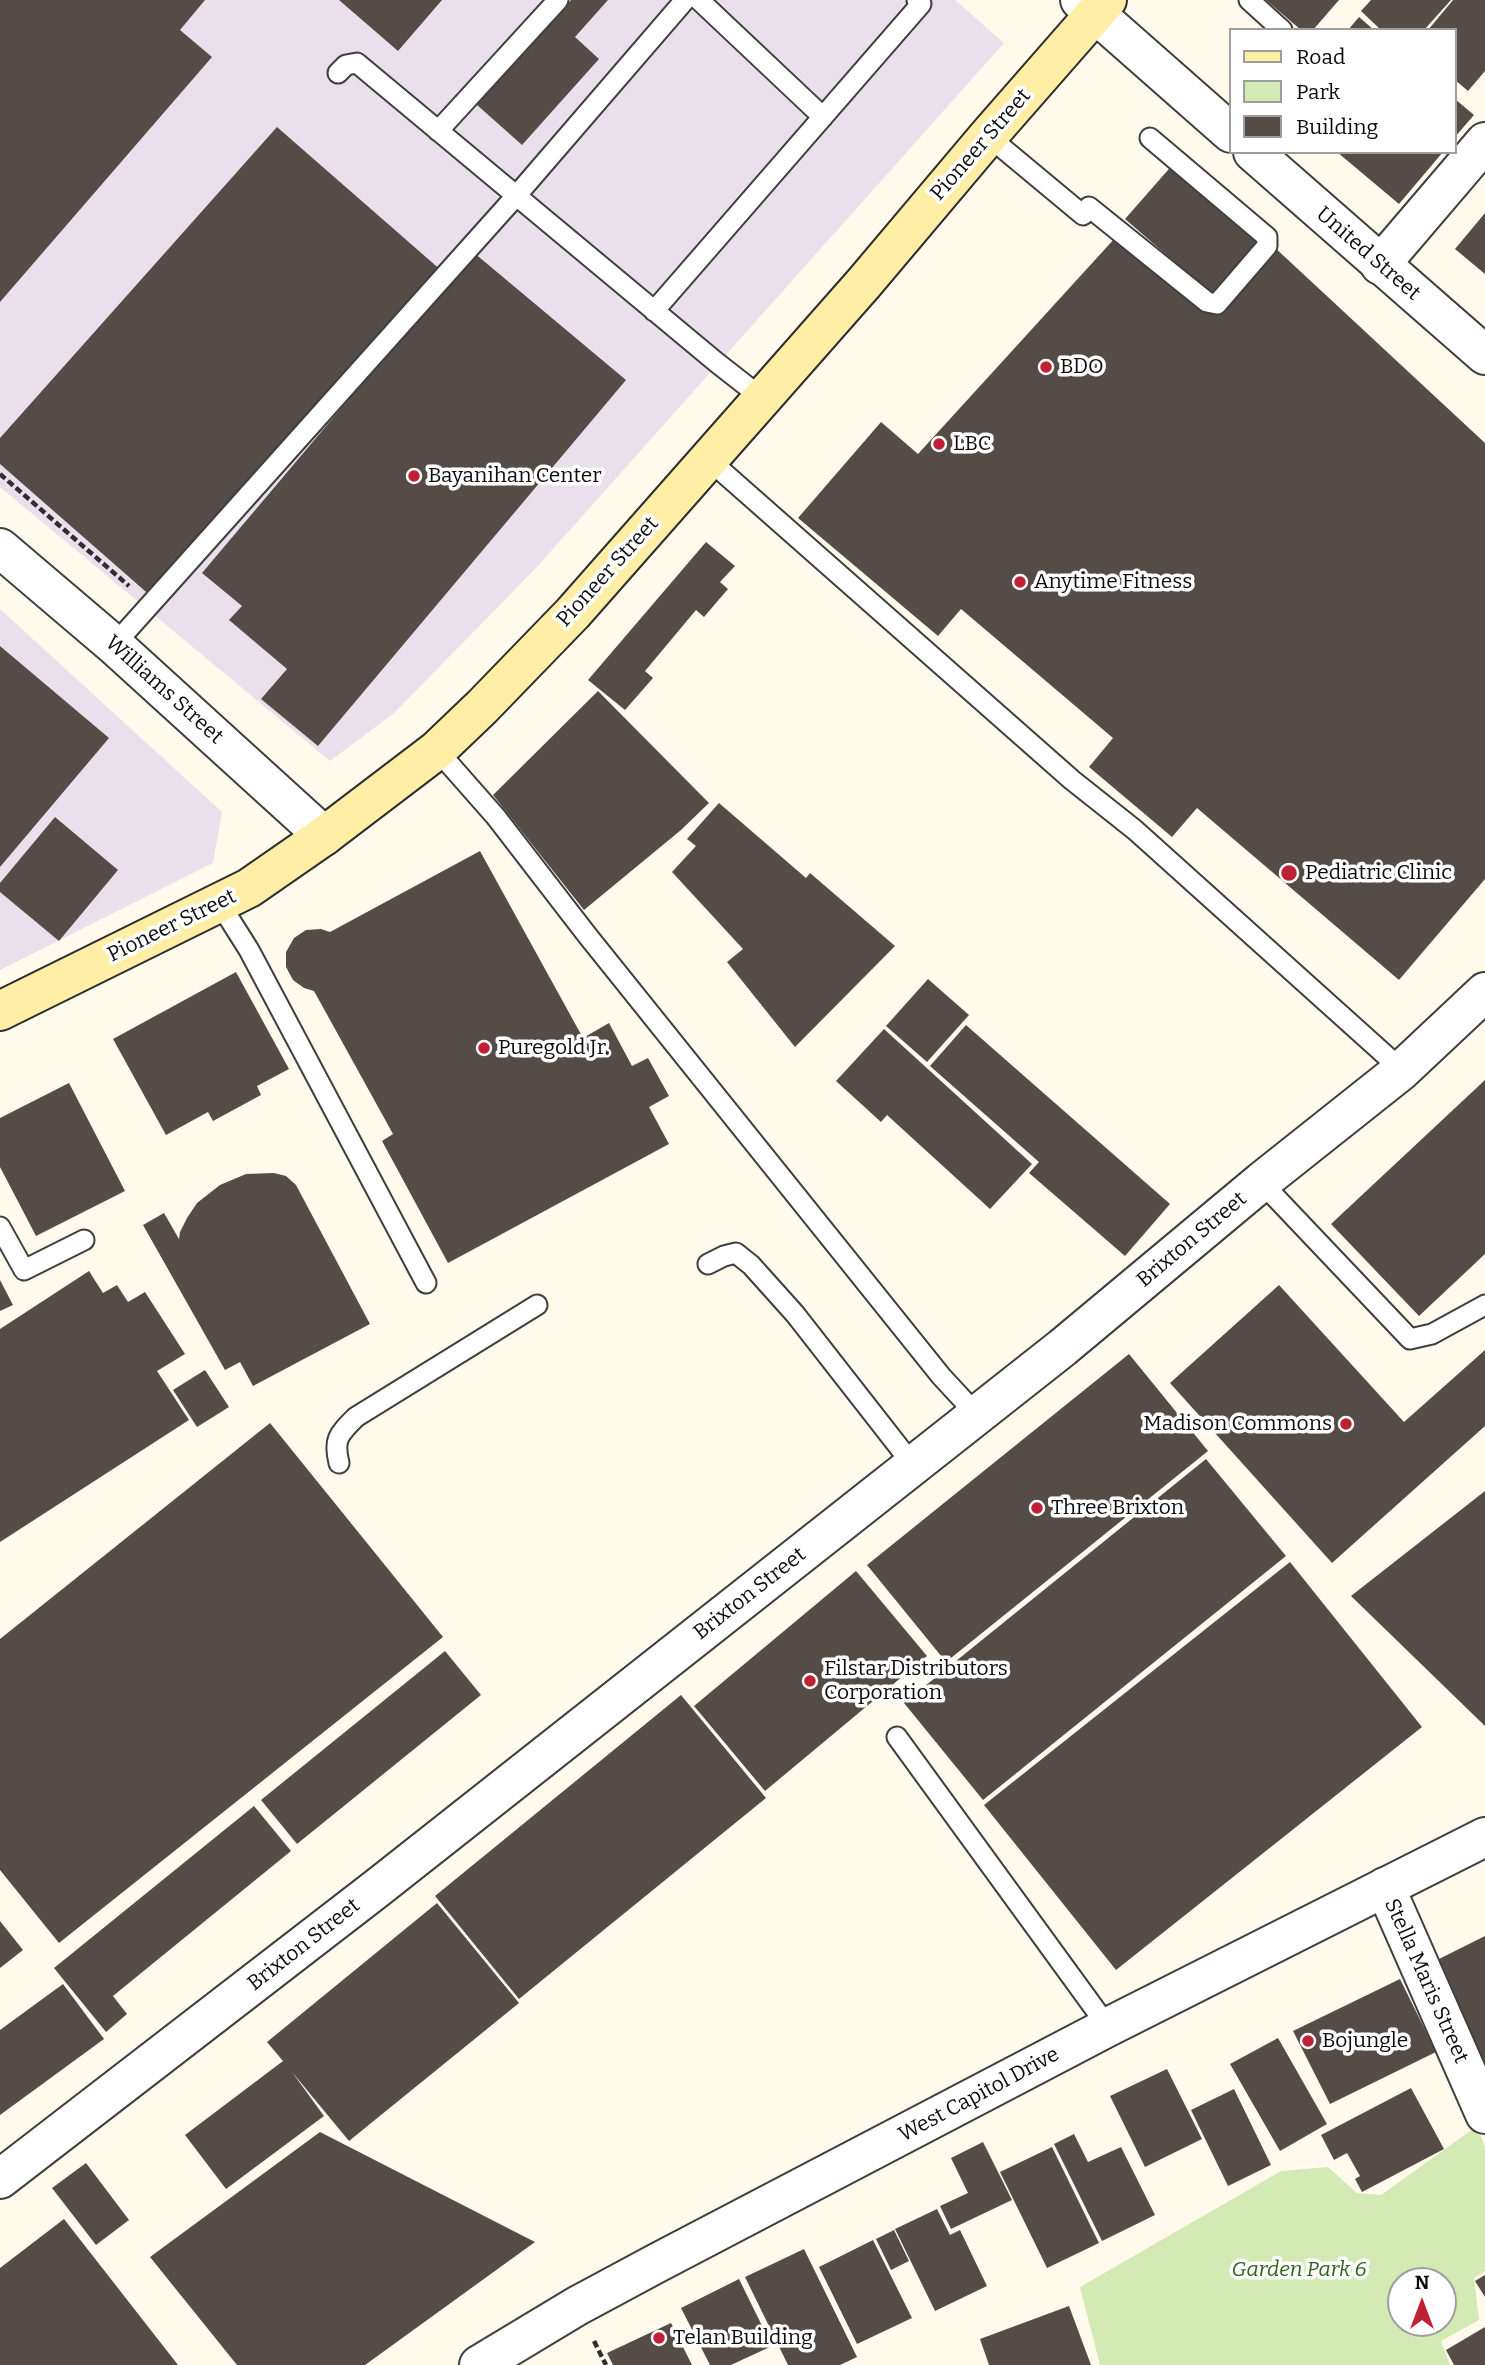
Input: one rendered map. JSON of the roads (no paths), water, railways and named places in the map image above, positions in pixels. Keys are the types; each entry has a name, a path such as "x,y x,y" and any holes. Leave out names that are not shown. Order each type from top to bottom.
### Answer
{"main road":[{"name":"Pioneer Street","path":"0,1011 248,888 324,836 437,750 573,613 864,283 988,136 1094,4"}],"street":[{"path":"1094,4 1230,132"},
{"path":"1380,265 1485,142"},
{"name":"United Street","path":"1255,154 1485,355"},
{"name":"Williams Street","path":"0,548 114,645 324,836"},
{"name":"Brixton Street","path":"0,2179 387,1880 977,1415 1402,1070 1485,992"},
{"name":"West Capitol Drive","path":"479,2365 576,2306 1108,2027 1485,1837"},
{"name":"Stella Maris Street","path":"1385,1887 1485,2114"}],"lane":[{"path":"438,131 558,0"},
{"path":"114,645 516,196 685,0"},
{"path":"699,0 823,117"},
{"path":"654,311 921,4 917,0"},
{"path":"1249,0 1280,28"},
{"path":"338,73 346,65 357,64 762,398"},
{"path":"988,136 1207,302 1217,304 1267,246 1268,237 1150,138"},
{"path":"708,459 1072,780 1135,830 1402,1070"},
{"path":"437,750 490,808 595,945 923,1355 977,1415"},
{"path":"220,904 255,962 426,1283"},
{"path":"1261,1182 1410,1339 1432,1334 1485,1305"},
{"path":"0,1227 24,1270 84,1240"},
{"path":"708,1264 736,1253 751,1265 795,1314 913,1465"},
{"path":"339,1463 335,1447 340,1433 356,1417 537,1305"},
{"path":"897,1737 1108,2027"}],"place":[{"name":"BDO","path":"1046,367"},
{"name":"LBC","path":"939,444"},
{"name":"Bayanihan Center","path":"414,476"},
{"name":"Anytime Fitness","path":"1020,582"},
{"name":"Pediatric Clinic","path":"1289,873"},
{"name":"Puregold Jr.","path":"484,1048"},
{"name":"Madison Commons","path":"1346,1424"},
{"name":"Three Brixton","path":"1037,1508"},
{"name":"Filstar Distributors Corporation","path":"810,1681"},
{"name":"Bojungle","path":"1308,2041"},
{"name":"Telan Building","path":"659,2338"}],"park label":[{"name":"Garden Park 6","path":"1299,2270"}]}
